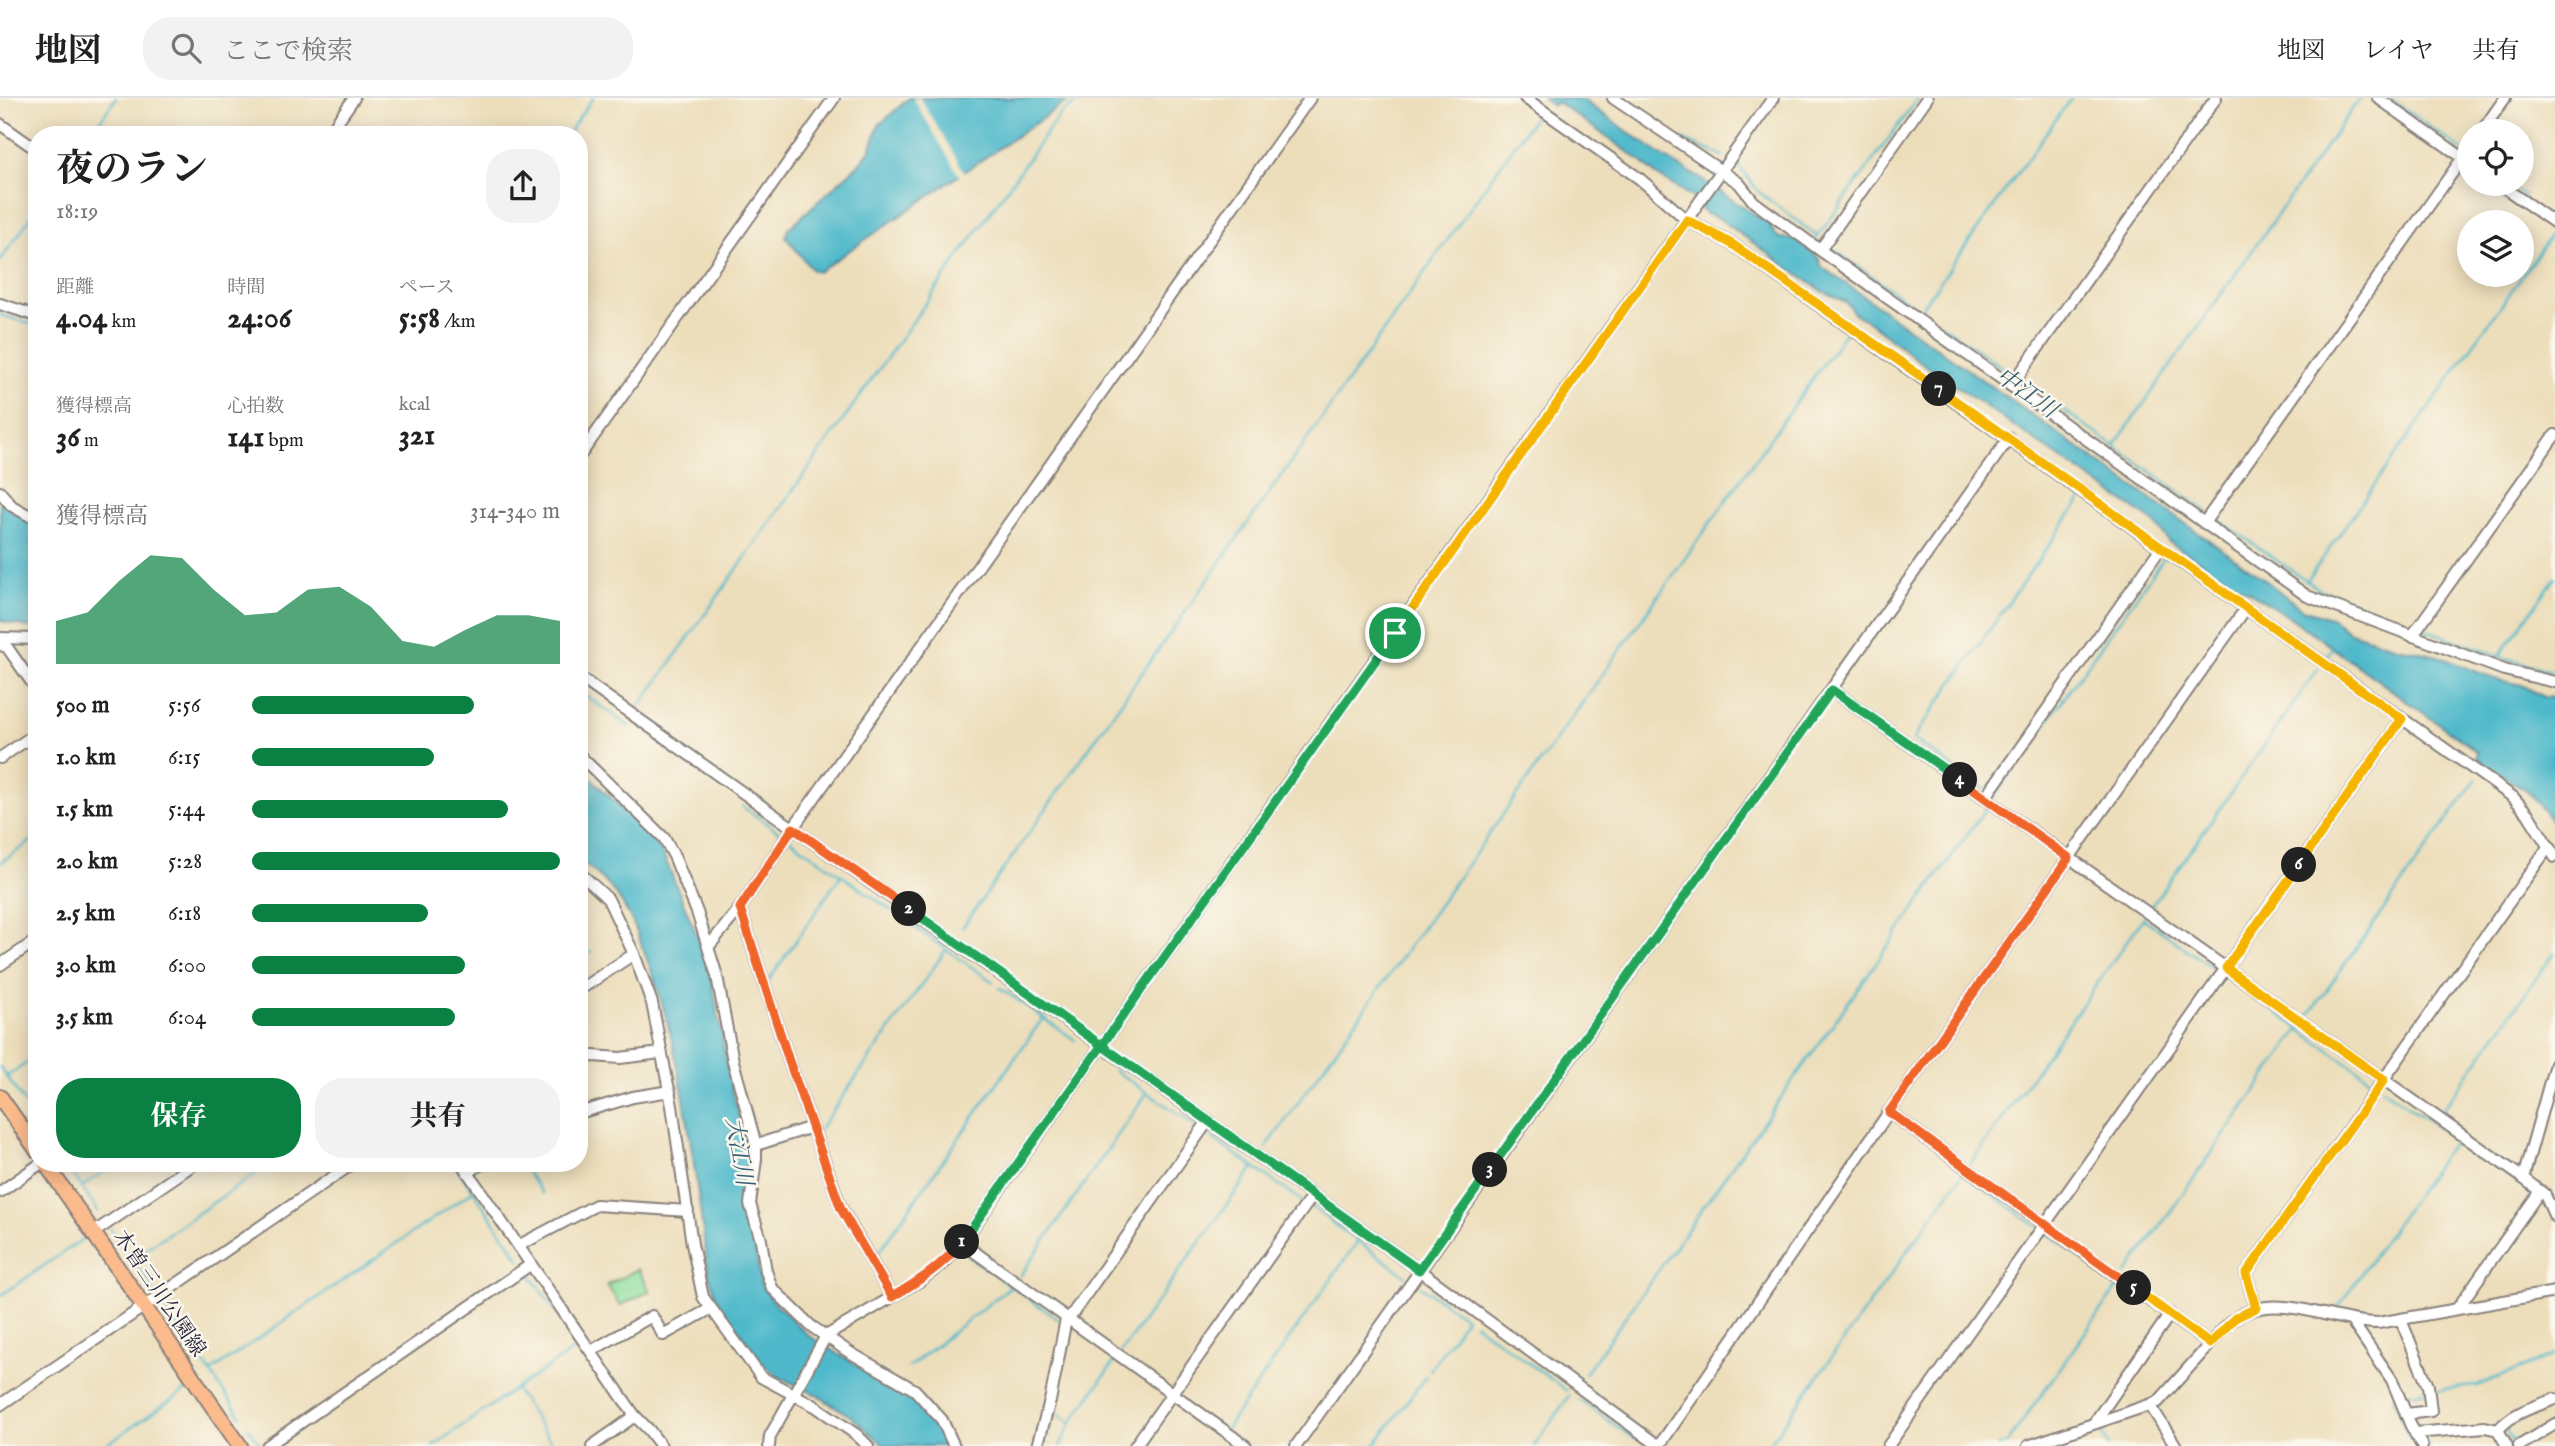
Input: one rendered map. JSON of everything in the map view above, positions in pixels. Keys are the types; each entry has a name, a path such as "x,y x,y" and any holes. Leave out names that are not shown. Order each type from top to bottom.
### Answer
{"main road":[{"path":"0,1097 28,1137"},
{"name":"木曽三川公園線","path":"51,1172 240,1446"}],"street":[{"path":"334,126 354,98"},
{"path":"588,444 834,98"},
{"path":"709,946 740,908 793,828 1310,98"},
{"path":"1525,98 2513,797 2528,814 2552,852 2384,1080 2246,1274 2256,1308"},
{"path":"1613,98 1721,170 1739,183 1754,202 1820,250 2307,596 2504,670 2555,682"},
{"path":"769,1446 771,1436 825,1338 921,1280 945,1262 961,1243 1773,98"},
{"path":"1820,250 1927,98"},
{"path":"2011,386 2216,98"},
{"path":"2378,98 2457,149"},
{"path":"2490,119 2505,98"},
{"path":"0,124 28,144"},
{"path":"2204,523 2457,170"},
{"path":"2516,196 2555,223"},
{"path":"0,304 28,313"},
{"path":"2412,636 2555,435"},
{"path":"1296,1446 2008,438"},
{"path":"0,492 12,506 28,515"},
{"path":"1985,798 2160,549"},
{"path":"588,683 1419,1270 1659,1446 1889,1112 2246,608"},
{"path":"0,638 28,639"},
{"path":"0,645 6,647 28,678"},
{"path":"1832,690 2523,1178 2545,1195 2555,1217"},
{"path":"1888,1446 2402,719"},
{"path":"0,758 28,739"},
{"path":"588,764 664,838 674,856 709,946 718,976 733,1060 756,1145 750,1204 772,1287 825,1338 915,1390 942,1420 954,1446"},
{"path":"588,880 608,899 634,954 652,1003 670,1091 703,1297 761,1377 794,1393 833,1418 868,1446"},
{"path":"740,908 841,1209 892,1297"},
{"path":"0,965 28,946"},
{"path":"588,984 634,954"},
{"path":"588,1057 620,1058 661,1053"},
{"path":"2523,1178 2555,1064"},
{"path":"588,1110 633,1097 670,1091"},
{"path":"1889,1112 2210,1344"},
{"path":"1037,1446 1050,1401 1067,1320 1208,1121"},
{"path":"756,1145 812,1127"},
{"path":"0,1192 29,1172"},
{"path":"93,1233 182,1172"},
{"path":"0,1405 340,1172"},
{"path":"468,1172 635,1416 661,1446"},
{"path":"2457,1309 2540,1191"},
{"path":"1135,1446 1313,1195"},
{"path":"518,1246 596,1205 688,1211"},
{"path":"961,1243 1246,1446"},
{"path":"267,1446 530,1265"},
{"path":"2028,1446 2158,1402 2235,1318 2256,1308 2281,1305 2378,1323 2555,1292"},
{"path":"591,1351 652,1316 663,1335 710,1309"},
{"path":"2094,1423 2170,1314"},
{"path":"2351,1320 2392,1380 2422,1446"},
{"path":"2401,1320 2428,1386 2431,1411 2406,1414"},
{"path":"2498,1430 2506,1420 2519,1412 2555,1399"},
{"path":"2150,1405 2176,1446"},
{"path":"592,1446 635,1416"},
{"path":"2519,1446 2555,1424"},
{"path":"2415,1433 2485,1427 2498,1430 2507,1446"}],"green space":[{"path":"638,1269 650,1291 620,1306 607,1285"}],"water":[{"path":"909,98 1072,98 818,272 812,270 786,237 788,229 857,166 870,150 879,125"},
{"path":"1543,98 1580,98 1664,157 1770,225 1779,237 1801,241 1820,260 1821,266 2261,577 2302,609 2333,619 2348,631 2393,646 2438,656 2495,679 2522,685 2544,697 2555,698 2555,824 2528,792 2476,758 2478,752 2291,618 2169,542 2155,523 1915,358 1854,313 1846,302 1820,290 1718,218 1705,214 1692,197 1656,175 1641,161 1557,102 1553,106"},
{"path":"0,502 28,521 28,627 0,621"},
{"name":"大江川","path":"588,776 650,835 663,854 701,945 711,975 731,1086 748,1151 747,1175 741,1202 754,1239 761,1284 771,1299 809,1336 913,1399 932,1420 946,1446 885,1446 852,1417 815,1394 777,1376 765,1366 718,1302 709,1276 678,1068 657,987 634,924 617,896 588,866"}],"pier":[{"path":"913,98 920,98 965,173 960,177"}],"waterway":[{"path":"96,126 116,98"},
{"path":"573,126 593,98"},
{"path":"640,706 1060,114 1083,98"},
{"path":"1814,242 1918,98"},
{"path":"1920,310 2071,98"},
{"path":"2114,446 2360,98"},
{"path":"2389,98 2457,146"},
{"path":"962,928 1538,112"},
{"path":"1681,139 1723,156"},
{"path":"1738,165 1759,192 1818,237"},
{"path":"0,261 28,221"},
{"path":"2306,582 2555,229"},
{"name":"中江川","path":"1827,245 2013,375"},
{"path":"0,315 28,323"},
{"path":"1266,1148 1848,329"},
{"name":"中江川","path":"2020,380 2207,511"},
{"path":"1985,789 1913,739 2082,498"},
{"path":"2214,517 2322,591 2414,625"},
{"path":"1993,798 2165,556"},
{"path":"2499,656 2555,578"},
{"path":"2421,628 2499,656 2555,672"},
{"path":"2327,655 2333,647"},
{"path":"2150,908 2318,669"},
{"path":"588,697 630,727"},
{"path":"2306,1019 2477,778"},
{"path":"1585,1374 1988,805"},
{"path":"742,806 783,835"},
{"path":"791,840 891,910"},
{"path":"0,863 28,843"},
{"path":"769,980 841,875"},
{"path":"897,915 993,982"},
{"path":"1971,1163 2144,917"},
{"path":"2144,919 2218,972"},
{"path":"819,1130 946,950"},
{"path":"2439,1115 2555,952"},
{"path":"2224,976 2376,1083"},
{"path":"1000,988 1075,1040"},
{"path":"876,1256 1043,1018"},
{"path":"2126,1274 2301,1027"},
{"path":"6,1077 28,1062"},
{"path":"0,1067 28,1108"},
{"path":"1114,1070 1199,1128"},
{"path":"2383,1089 2533,1193"},
{"path":"1020,1276 1147,1093"},
{"path":"1205,1133 1302,1201"},
{"path":"2338,1307 2455,1139"},
{"path":"1120,1353 1254,1167"},
{"path":"71,1172 98,1211"},
{"path":"83,1186 103,1172"},
{"path":"131,1259 258,1172"},
{"path":"460,1172 521,1261"},
{"path":"527,1172 543,1194"},
{"path":"1768,1446 1964,1172"},
{"path":"1964,1174 2038,1227"},
{"path":"210,1372 473,1191"},
{"path":"1311,1207 1406,1276"},
{"path":"110,1228 154,1291"},
{"path":"2045,1232 2118,1284"},
{"path":"0,1296 84,1238"},
{"path":"1226,1429 1358,1241"},
{"path":"968,1256 1058,1319"},
{"path":"528,1271 580,1346 515,1389 554,1446"},
{"path":"1998,1446 2007,1443 2121,1282"},
{"path":"909,1367 1011,1286"},
{"path":"1420,1286 1466,1318 1430,1370"},
{"path":"160,1300 240,1415"},
{"path":"1474,1323 1567,1391"},
{"path":"2433,1390 2476,1386 2555,1355"},
{"path":"1060,1446 1071,1423 1116,1359"},
{"path":"1374,1446 1426,1376"},
{"path":"433,1446 515,1389"},
{"path":"104,1446 186,1390"},
{"path":"2402,1394 2425,1391"},
{"path":"1534,1446 1569,1396"},
{"path":"2393,1397 2411,1439"},
{"path":"1579,1400 1635,1439"},
{"path":"1044,1446 1054,1411 1071,1423"},
{"path":"2511,1425 2532,1413"},
{"path":"248,1427 260,1444"},
{"path":"2506,1429 2513,1444"},
{"path":"2100,1430 2109,1446"},
{"path":"2423,1438 2429,1446"}],"route":[{"path":"1395,633 1103,1046 964,1240 945,1262 892,1297 841,1209 789,1061 740,908 793,828 1003,975 1103,1046 1155,1084 1419,1270 1832,690 2069,858 1889,1112 2210,1344 2235,1318 2256,1308 2246,1274 2384,1080 2226,968 2402,719 1732,244 1687,220 1395,633"}]}
